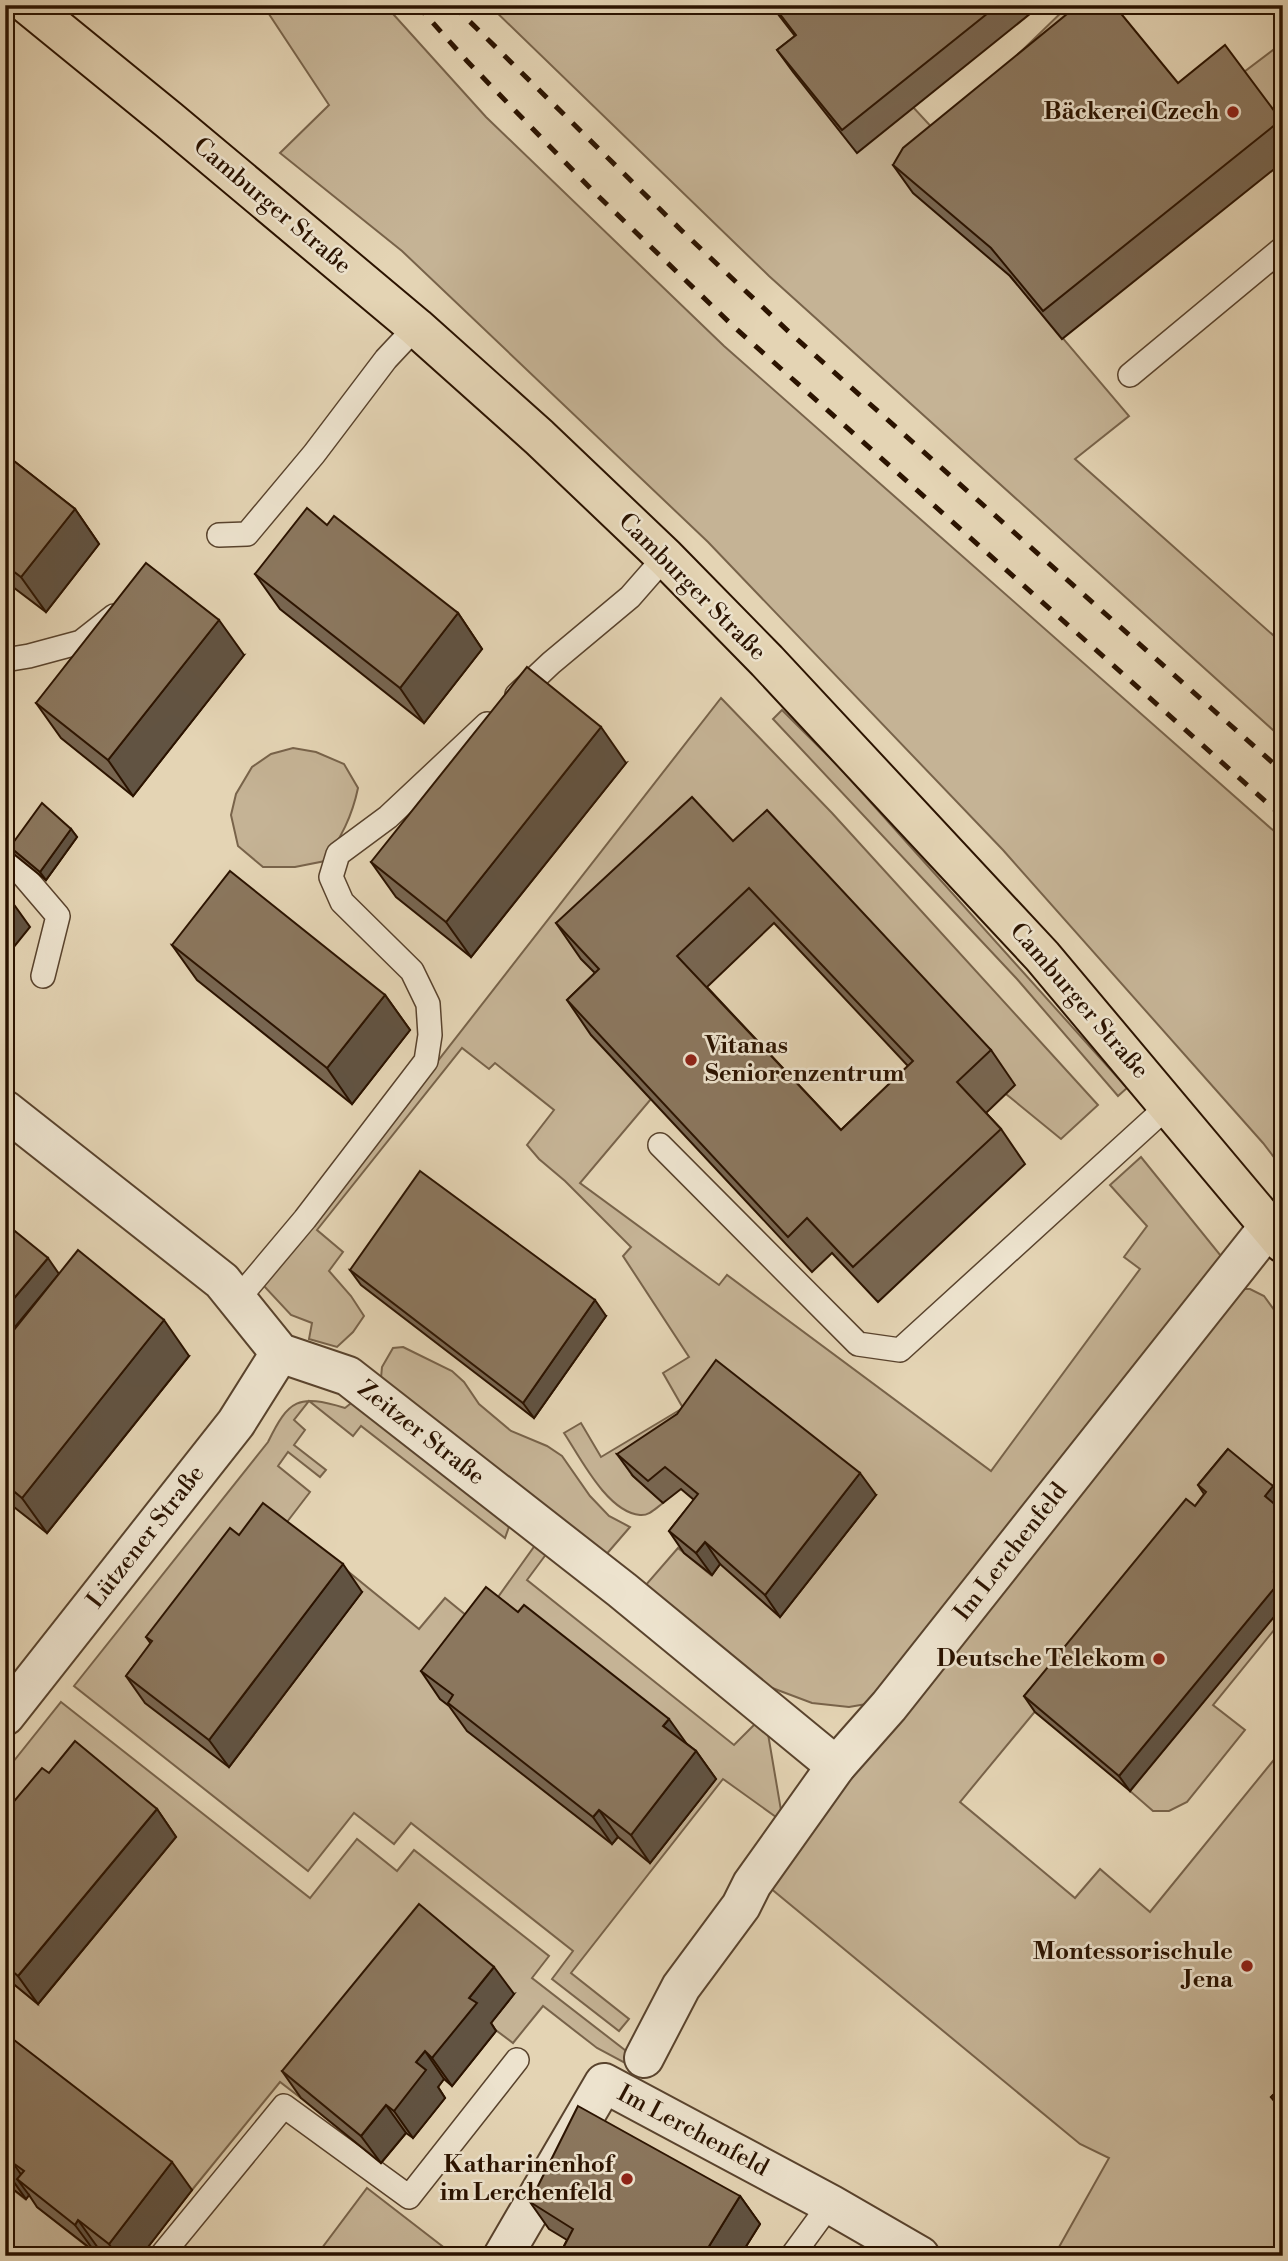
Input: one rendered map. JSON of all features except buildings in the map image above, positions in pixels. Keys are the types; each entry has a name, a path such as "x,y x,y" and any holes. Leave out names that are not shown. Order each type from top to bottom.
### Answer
{"main road":[{"name":"Camburger Straße","path":"28,5 416,327 540,437 665,557 767,661 1042,956 1276,1234"}],"street":[{"path":"5,1110 222,1280 280,1353"},
{"name":"Im Lerchenfeld","path":"644,2058 681,1987 741,1906 752,1884 836,1766 889,1706 1276,1234"},
{"name":"Zeitzer Straße","path":"280,1353 348,1376 622,1590 836,1766"},
{"name":"Lützener Straße","path":"5,1716 236,1423 280,1353"},
{"name":"Im Lerchenfeld","path":"503,2256 604,2083 830,2204 920,2256"}],"lane":[{"path":"1130,375 1283,248"},
{"path":"219,535 247,534 314,454 386,359 416,327"},
{"path":"237,1300 305,1219 426,1061 430,1035 428,1004 412,971 342,902 331,877 338,854 388,817 551,663 631,597 665,557"},
{"path":"5,660 80,642 135,600"},
{"path":"5,854 58,916 43,976"},
{"path":"660,1145 858,1344 900,1350 1168,1105"},
{"path":"161,2256 284,2106 409,2197 517,2060"},
{"path":"792,2256 830,2204"}],"shaded area":[{"path":"263,5 385,5 486,117 724,346 1283,839 1283,1169 1263,1143 1003,850 708,542 402,251 280,153 329,105"},
{"path":"489,5 771,5 811,57 913,107 937,133 1069,5 1112,5 1010,276 1129,416 1075,459 1283,644 1283,739 769,276"},
{"path":"1283,45 1283,124 1244,72"},
{"path":"721,698 832,813 1098,1105 1061,1139 1006,1094 792,845 592,1035 651,1099 580,1183 719,1285 727,1275 991,1471 1140,1269 1124,1257 1147,1226 1110,1185 1141,1157 1221,1256 878,1702 849,1707 812,1703 767,1686 644,1587 678,1548 711,1575 720,1564 876,1495 633,1476 663,1503 649,1513 640,1515 628,1512 606,1494 586,1469 564,1433 581,1423 601,1457 683,1408 663,1373 689,1357 623,1256 631,1247 527,1145 554,1110 495,1063 489,1069 462,1048 317,1230 343,1252 329,1271 364,1316 353,1332 337,1347 309,1339 312,1323 291,1315 263,1285"},
{"path":"782,710 840,768 1127,1088 1118,1096 1017,979 773,719"},
{"path":"293,748 316,752 344,764 358,788 356,798 345,826 325,861 295,867 263,867 238,846 231,815 236,794 252,767 271,754"},
{"path":"1240,1289 1250,1289 1264,1296 1283,1322 1283,1501 1239,1465 960,1802 1075,1898 1100,1869 1150,1912 1277,1756 1283,1760 1283,2256 1054,2256 1109,2158 1080,2144 769,1887 769,1880"},
{"path":"403,1347 452,1371 464,1382 479,1404 511,1431 547,1446 562,1456 590,1496 609,1516 630,1527 604,1557 381,1378 382,1367 393,1348"},
{"path":"355,1400 510,1524 505,1538 361,1426 353,1436 309,1401 345,1408"},
{"path":"309,1401 294,1420 305,1430 294,1445 326,1470 320,1477 288,1452 278,1466 310,1492 287,1522 419,1629 445,1598 478,1625 536,1544 547,1553 527,1580 734,1745 759,1720 767,1728 783,1822 723,1779 571,1973 629,2019 619,2031 552,1979 573,1951 411,1823 394,1844 354,1813 308,1871 74,1686 268,1442 282,1417 289,1409","holes":["473,1723 715,1779 650,1862"]},
{"path":"1283,1606 1283,1619 1213,1705 1245,1730 1187,1802 1169,1811 1153,1811 1130,1791"},
{"path":"61,1702 310,1898 357,1839 397,1871 414,1850 549,1956 532,1978 630,2054 625,2063 597,2048 543,2006 513,2043 489,2025 513,1995 301,2098 280,2082 192,2190 20,2057 5,2076 5,1977 38,2004 5,1864 5,1772"},
{"path":"5,2183 25,2199 32,2190 37,2207 94,2252 98,2248 108,2256 5,2256"},
{"path":"367,2188 455,2256 316,2256"}],"railway":[{"path":"417,5 467,61 594,192 732,325 1283,817"},
{"path":"453,5 681,230 789,332 1283,772"}],"place":[{"name":"Bäckerei Czech","path":"1233,112"},
{"name":"Vitanas Seniorenzentrum","path":"691,1060"},
{"name":"Deutsche Telekom","path":"1159,1659"},
{"name":"Montessorischule Jena","path":"1247,1966"},
{"name":"Katharinenhof im Lerchenfeld","path":"627,2179"}]}
